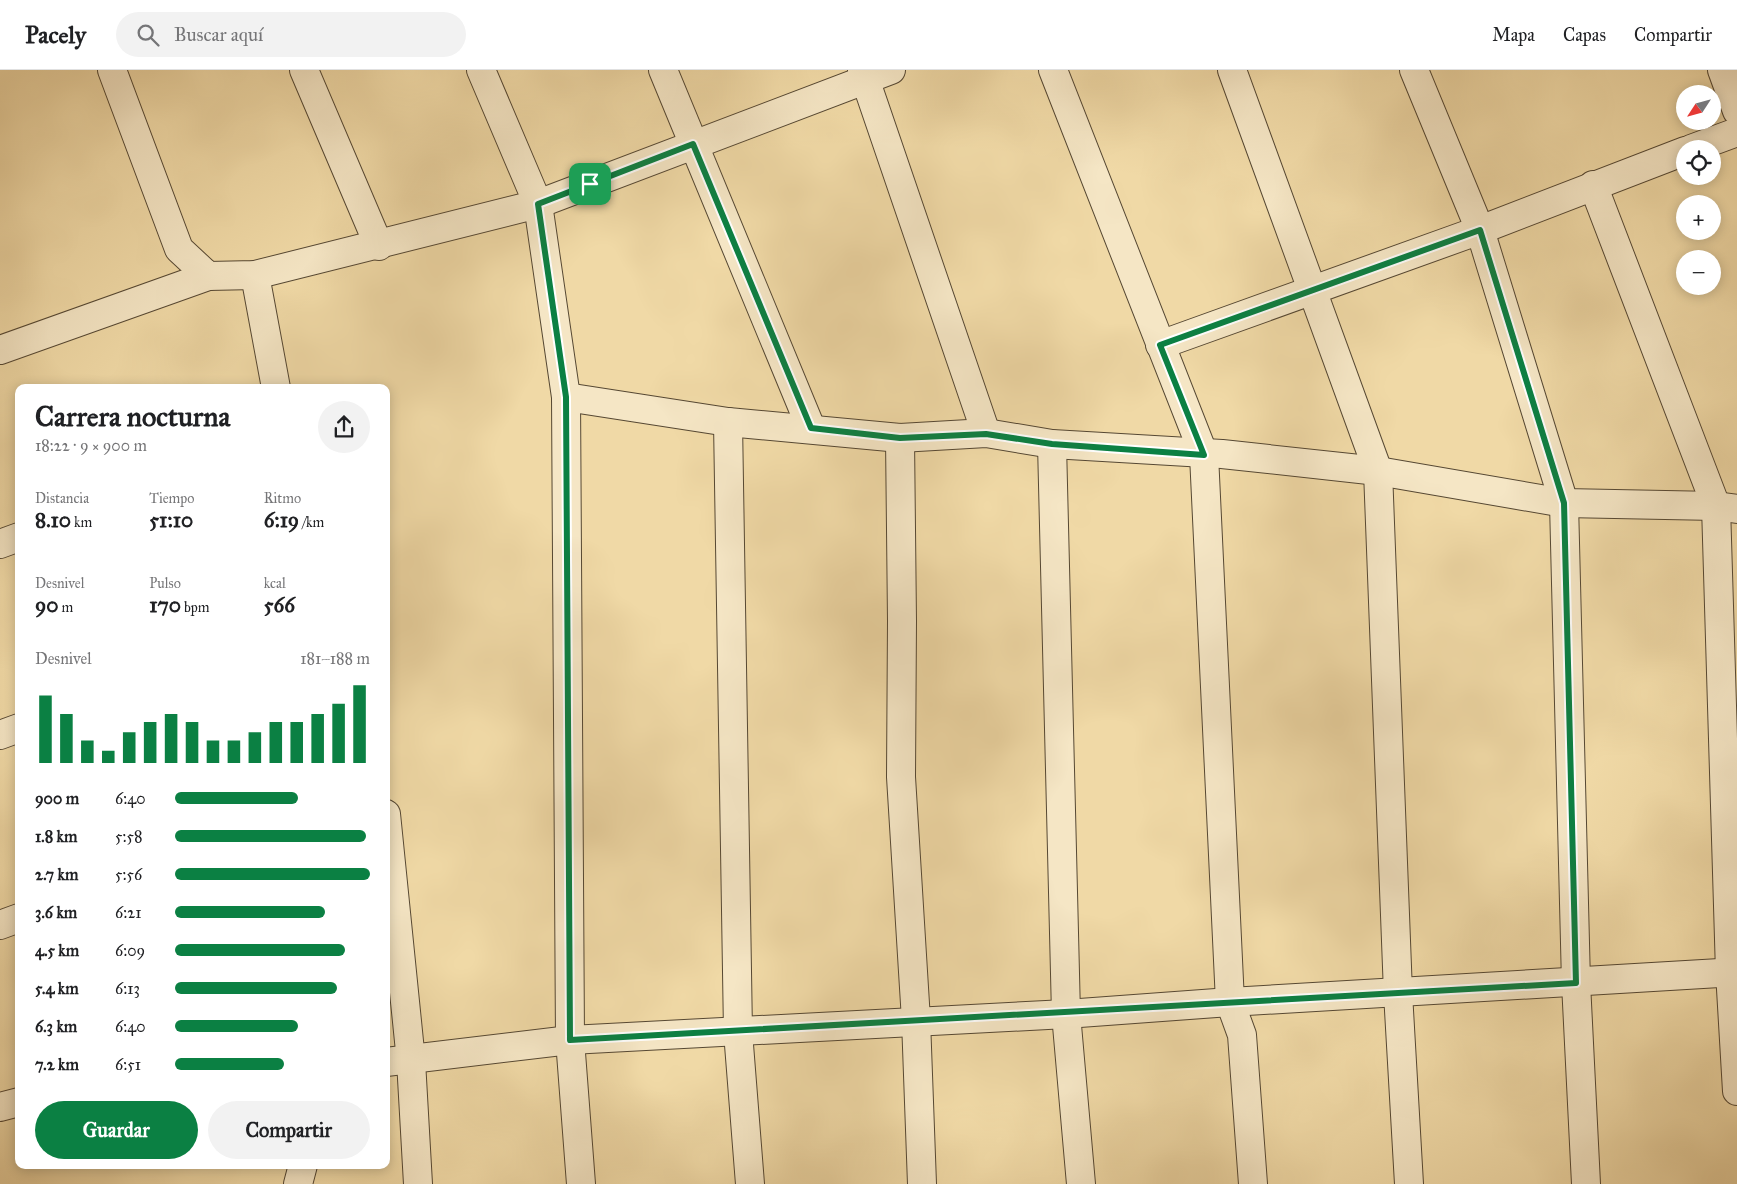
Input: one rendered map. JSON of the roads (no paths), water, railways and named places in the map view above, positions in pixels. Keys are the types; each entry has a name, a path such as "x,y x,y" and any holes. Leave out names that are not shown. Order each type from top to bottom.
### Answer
{"street":[{"path":"112,70 179,248 208,276"},
{"path":"304,70 380,246"},
{"path":"481,70 538,204 566,397 570,1040 581,1184"},
{"path":"663,70 811,428"},
{"path":"0,350 208,276 255,276 380,246 538,204 693,144 864,74 892,70"},
{"path":"1053,70 1204,455 1230,1002 1242,1035 1253,1184"},
{"path":"1232,70 1378,471 1398,993 1409,1184"},
{"path":"1414,70 1480,230 1564,503 1576,983 1586,1184"},
{"path":"1722,70 1737,111"},
{"path":"864,74 986,434"},
{"path":"1715,140 1737,132"},
{"path":"1160,345 1480,230 1593,184 1676,154"},
{"path":"1593,184 1726,508 1737,1091"},
{"path":"255,276 275,384"},
{"path":"566,397 728,422 811,428 900,438 986,434 1052,444 1204,455 1222,454 1378,471 1564,503 1726,508"},
{"path":"728,422 738,1032 750,1184"},
{"path":"900,438 901,777 916,1020 922,1184"},
{"path":"1052,444 1066,1014 1080,1184"},
{"path":"0,544 15,538"},
{"path":"0,735 15,729"},
{"path":"390,890 399,1061 418,1184"},
{"path":"0,925 15,919"},
{"path":"399,1061 570,1040 738,1032 916,1020 1066,1014 1230,1002 1576,983 1734,972"},
{"path":"0,1107 15,1103"},
{"path":"298,1184 302,1169"}]}
